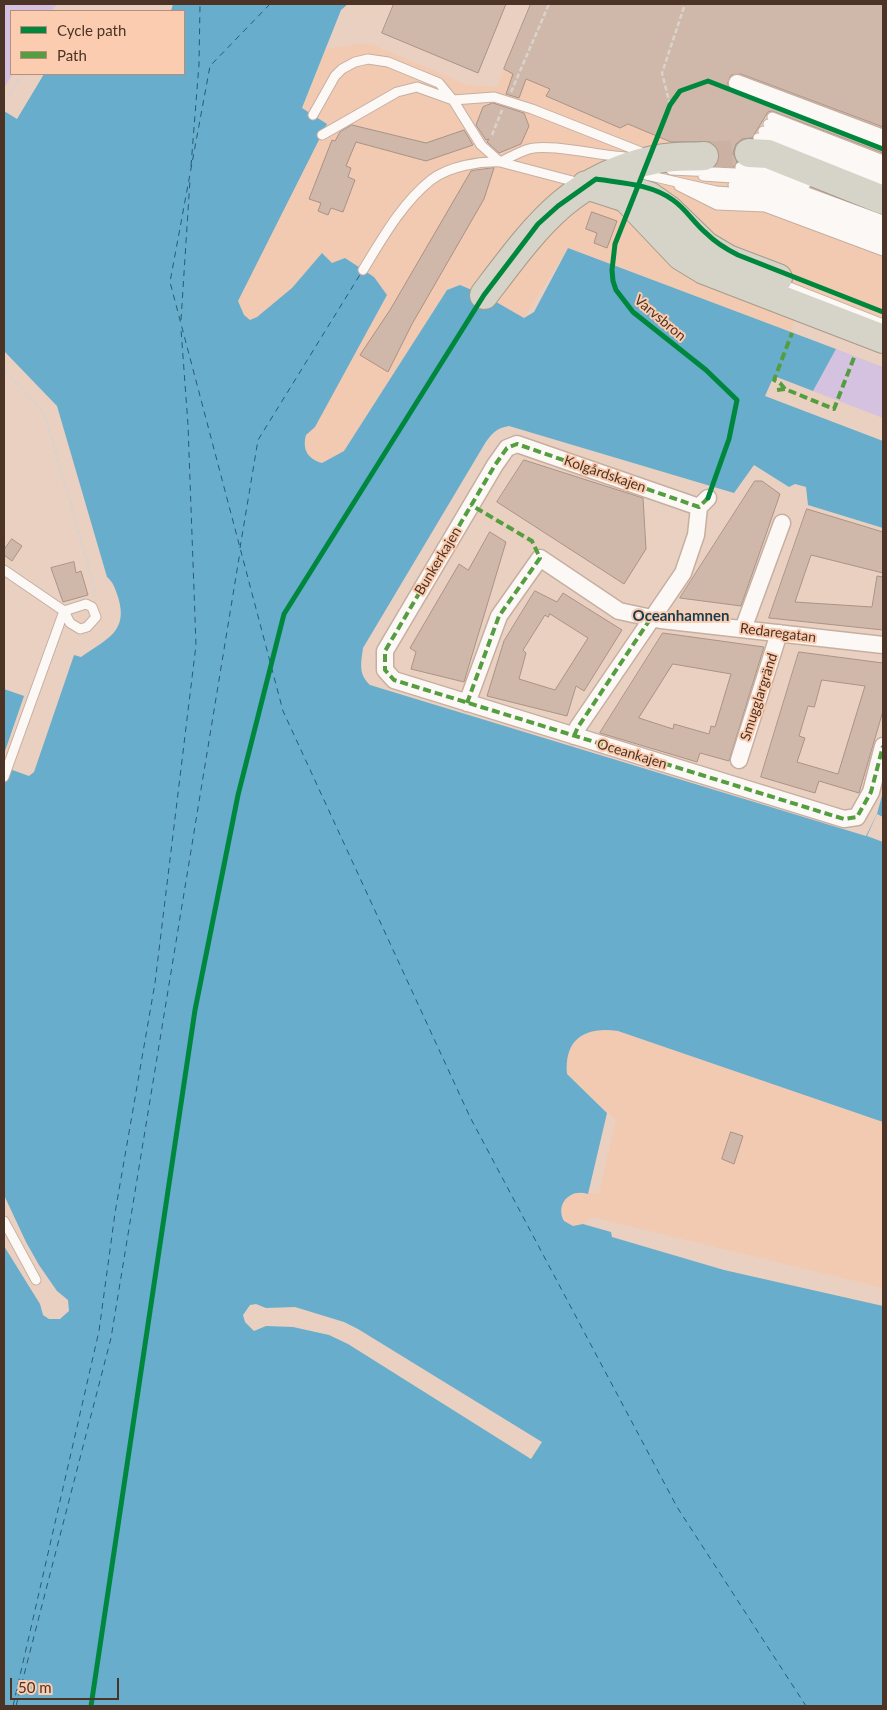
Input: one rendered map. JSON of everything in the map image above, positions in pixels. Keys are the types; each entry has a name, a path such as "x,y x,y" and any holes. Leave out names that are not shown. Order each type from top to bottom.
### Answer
{"highway":[{"path":"754,143 768,154 883,200"},
{"path":"484,294 538,224 596,179 675,160"},
{"path":"596,179 634,200 681,256 704,270 883,339"},
{"path":"596,179 649,196 669,210 706,246 728,258 883,319"}],"street":[{"path":"737,83 883,138"},
{"name":"Kolgårdskajen","path":"502,455 507,448 516,444 704,503 696,535 683,573 651,618"},
{"name":"Bunkerkajen","path":"385,670 385,651 502,455"},
{"path":"743,629 782,524"},
{"name":"Redaregatan","path":"469,696 499,616 540,558 619,610 651,618 883,645"},
{"path":"576,732 651,618"},
{"name":"Smugglargränd","path":"739,760 779,633"},
{"name":"Oceankajen","path":"385,670 394,680 469,696 844,819 857,817 871,792 883,746"}],"lane":[{"path":"313,115 335,76 342,69 356,62 368,59 388,62 440,83 481,145 500,162"},
{"path":"322,135 397,92 408,89 423,88 453,100 494,97 532,109 615,144 777,187 883,228"},
{"path":"675,160 771,140 883,184"},
{"path":"754,143 883,160"},
{"path":"754,143 883,168"},
{"path":"754,143 883,176"},
{"path":"754,143 883,192"},
{"path":"754,143 776,167 792,171 883,206"},
{"path":"500,162 530,149 547,147 602,156 675,160 778,174 883,214"},
{"path":"675,160 716,179 777,181 883,220"},
{"path":"675,160 716,191 782,196 883,234"},
{"path":"675,160 718,199 780,203 883,243"},
{"path":"675,160 717,206 765,207 777,210 883,251"},
{"path":"363,270 406,207 432,179 465,165 500,162 596,179"},
{"path":"634,200 661,213 703,251 726,262 883,324"},
{"path":"634,200 690,254 712,266 883,332"},
{"path":"4,570 64,612 70,623 80,629 88,627 94,622 95,612 92,607 86,604 64,612 4,777"},
{"path":"4,1221 36,1280"}],"path":[{"path":"508,97 549,4"},
{"path":"670,104 662,73 685,4"},
{"path":"4,97 7,99 22,75"},
{"path":"667,112 675,98"},
{"path":"492,135 505,104"},
{"path":"4,370 44,412 96,594 92,607"}],"shaded area":[{"path":"4,4 57,4 54,10 10,10 10,75 12,75 4,88"},
{"path":"371,44 467,85 497,87 504,69 550,89 547,97 618,127 627,124 738,170 775,113 883,155 883,350 796,316 791,332 568,248 524,318 484,295 460,285 447,290 344,451 322,463 308,457 305,448 306,435 315,427 387,295 374,277 345,258 332,264 322,253 292,288 257,317 250,320 244,315 238,301 327,124 302,108 326,49"},
{"path":"836,349 883,367 883,418 813,391"},
{"path":"600,1028 618,1031 883,1122 883,1288 593,1217 579,1226 573,1226 564,1221 561,1211 565,1197 582,1192 599,1194 616,1120 567,1074 566,1058 573,1043 584,1034"}],"water":[{"path":"173,4 348,4 341,10 302,108 327,124 238,301 244,315 250,320 257,317 292,288 322,253 332,263 345,258 374,277 387,295 315,427 306,435 305,445 307,453 313,459 322,463 344,451 447,290 460,285 484,295 524,318 534,312 568,248 836,349 813,391 774,376 765,396 883,441 883,528 808,505 806,487 795,484 789,487 754,465 734,493 509,426 501,428 484,445 363,648 361,663 364,677 370,685 866,836 877,814 883,792 883,1122 618,1031 606,1030 587,1033 573,1044 569,1052 567,1074 607,1113 588,1194 575,1193 570,1195 563,1203 561,1209 564,1221 573,1226 583,1224 611,1232 612,1237 724,1270 883,1306 883,1706 4,1706 4,767 29,776 34,772 74,655 81,657 107,639 118,627 121,609 114,586 107,577 57,406 4,351 4,111 17,119 43,75 185,75 185,10 171,10"},
{"path":"4,689 24,696 4,754"}],"pier":[{"path":"877,814 883,817 883,842 867,836"},
{"path":"4,1195 39,1265 57,1291 68,1300 69,1311 60,1319 49,1319 43,1315 40,1304 4,1246"},
{"path":"256,1304 266,1308 295,1307 344,1322 542,1442 531,1459 348,1344 329,1335 293,1327 266,1326 254,1331 245,1322 243,1315 250,1305"}],"building":[{"path":"394,4 506,4 478,73 382,33"},
{"path":"531,4 883,4 883,127 741,74 731,75 727,84 733,92 883,148 883,153 772,111 768,112 752,138 742,139 736,144 733,153 737,162 734,167 730,167 718,162 717,148 711,142 671,142 628,124 620,128 546,96 550,89 526,79 519,98 506,94 513,74 504,69"},
{"path":"493,103 524,113 529,126 521,144 499,153 487,142 489,139 486,140 476,125 483,107"},
{"path":"352,125 426,143 464,130 473,145 426,161 356,142 346,166 351,168 348,177 355,180 343,212 331,208 328,215 318,211 321,203 309,199 332,140 335,141 340,132"},
{"path":"494,168 484,199 412,324 388,372 360,355 390,310 471,171"},
{"path":"592,212 617,221 607,248 594,243 597,233 586,229"},
{"path":"524,460 643,498 646,549 624,584 497,502"},
{"path":"755,481 762,481 780,494 741,606 680,598"},
{"path":"807,509 883,532 883,573 811,555 795,602 872,607 877,576 883,577 883,630 769,618"},
{"path":"490,532 506,542 464,682 411,669 416,652 410,648 459,564 468,570"},
{"path":"12,539 22,546 12,561 4,555 4,550"},
{"path":"74,562 76,573 81,571 88,595 63,602 51,568"},
{"path":"535,591 557,602 563,593 622,630 584,691 576,686 567,716 487,696 504,641","holes":["550,614 588,638 555,690 519,679 526,653 523,650 545,615 548,617"]},
{"path":"663,633 764,647 729,761 700,753 697,762 600,733","holes":["673,664 731,674 715,727 711,726 709,734 674,724 673,729 639,718"]},
{"path":"799,652 883,663 883,711 859,793 819,781 815,793 761,777","holes":["822,680 865,686 838,774 797,762 805,738 799,736 808,706 814,707"]},
{"path":"731,1132 743,1136 734,1164 722,1159"}],"ferry route":[{"path":"191,166 199,64 200,4"},
{"path":"270,4 210,66 170,282 283,711 470,1117 677,1507 806,1706"},
{"path":"181,320 190,180"},
{"path":"240,548 258,440 361,273"},
{"path":"271,664 284,614 477,305"},
{"path":"13,1706 99,1331 115,1213 155,983 196,645 188,425 181,329"},
{"path":"16,1706 111,1338 240,552"},
{"path":"91,1706 195,1010 238,795 270,668"}],"tunnel":[{"path":"704,156 749,153"}],"marked path":[{"path":"785,389 774,380 792,333"},
{"path":"777,390 785,389 834,409 855,355"},
{"path":"708,498 699,507 517,444 507,448 495,465 385,651 385,670 394,680 844,819 857,817 871,792 883,746"},
{"path":"467,703 499,616 540,558 532,541 471,505"},
{"path":"574,736 578,727 651,618"}],"cycle path":[{"name":"Varvsbron","path":"708,498 729,439 737,400 706,370 633,312 616,290 613,281 612,270 615,244 670,105 680,91 708,81 883,149"},
{"path":"91,1706 195,1010 238,795 284,614 484,295 538,224 558,206 596,179 646,187 664,195 678,204 713,239 734,253 883,312"}],"district":[{"name":"Oceanhamnen","path":"681,616"}]}
